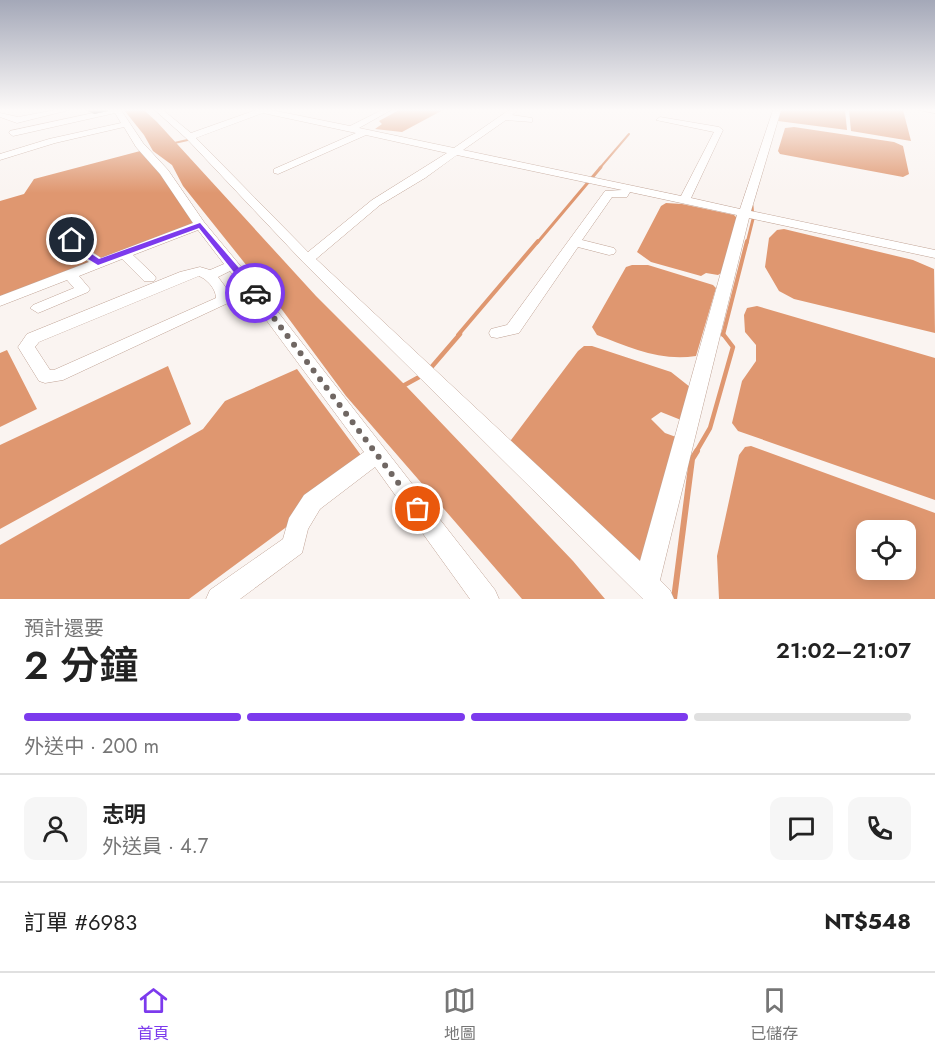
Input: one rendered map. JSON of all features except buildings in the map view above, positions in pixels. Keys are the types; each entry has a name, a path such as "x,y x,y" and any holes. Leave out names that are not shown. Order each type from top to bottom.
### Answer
{"street":[{"path":"0,157 65,138"},
{"path":"135,138 164,172 200,225 486,599"},
{"path":"191,138 308,259 653,591"},
{"path":"278,171 353,138"},
{"path":"392,138 935,254"},
{"path":"308,259 329,240 404,183 421,176 474,138"},
{"path":"684,201 715,138"},
{"path":"653,591 744,213 768,138"},
{"path":"497,333 513,329 609,193 623,195 630,189"},
{"path":"0,301 200,225"},
{"path":"64,229 81,251 98,262"},
{"path":"575,242 609,251"},
{"path":"123,253 149,278"},
{"path":"210,275 224,293 223,300 57,376 45,377 26,347 33,338 185,275 200,271 210,275 233,266"},
{"path":"38,308 83,289 69,274"},
{"path":"219,599 294,545 297,526 312,502 377,454"}],"shaded area":[{"path":"146,138 172,138 316,296 407,387 573,561 605,599 522,599 346,396 283,311 183,186 172,165 153,151"},
{"path":"782,138 867,138 894,142 903,146 909,174 903,177 780,154 778,151"},
{"path":"893,138 910,138 911,141"},
{"path":"144,150 203,226 0,304 0,201 24,194 34,179"},
{"path":"666,203 734,215 738,219 721,273 718,275 706,273 701,276 651,262 637,252 661,206"},
{"path":"784,229 913,260 934,269 935,333 794,299 779,291 765,267 769,238 777,230"},
{"path":"648,265 713,285 716,288 696,356 658,355 597,335 592,327 626,267"},
{"path":"757,306 935,358 935,500 738,431 732,423 742,381 756,361 756,345 745,332 744,315 747,308"},
{"path":"584,346 592,346 671,372 690,387 681,420 661,412 651,419 665,433 676,437 644,563 627,567 508,444"},
{"path":"7,350 37,409 0,427 0,353"},
{"path":"168,366 191,424 0,529 0,445"},
{"path":"297,369 369,466 189,599 0,599 0,545 203,429 225,401"},
{"path":"751,446 935,513 935,599 719,599 717,556 739,455 745,447"}],"waterway":[{"path":"599,169 626,138"},
{"path":"170,144 192,139"},
{"path":"537,243 601,167"},
{"path":"747,243 753,219 752,206"},
{"path":"458,335 538,241"},
{"path":"723,334 747,241"},
{"path":"429,370 460,334"},
{"path":"696,452 710,428 733,347 723,334"},
{"path":"401,387 421,376"},
{"path":"674,599 692,459 697,451"}],"way so far":[{"path":"255,293 418,509"}],"route":[{"path":"72,240 81,251 98,262 200,225 255,293"}]}
